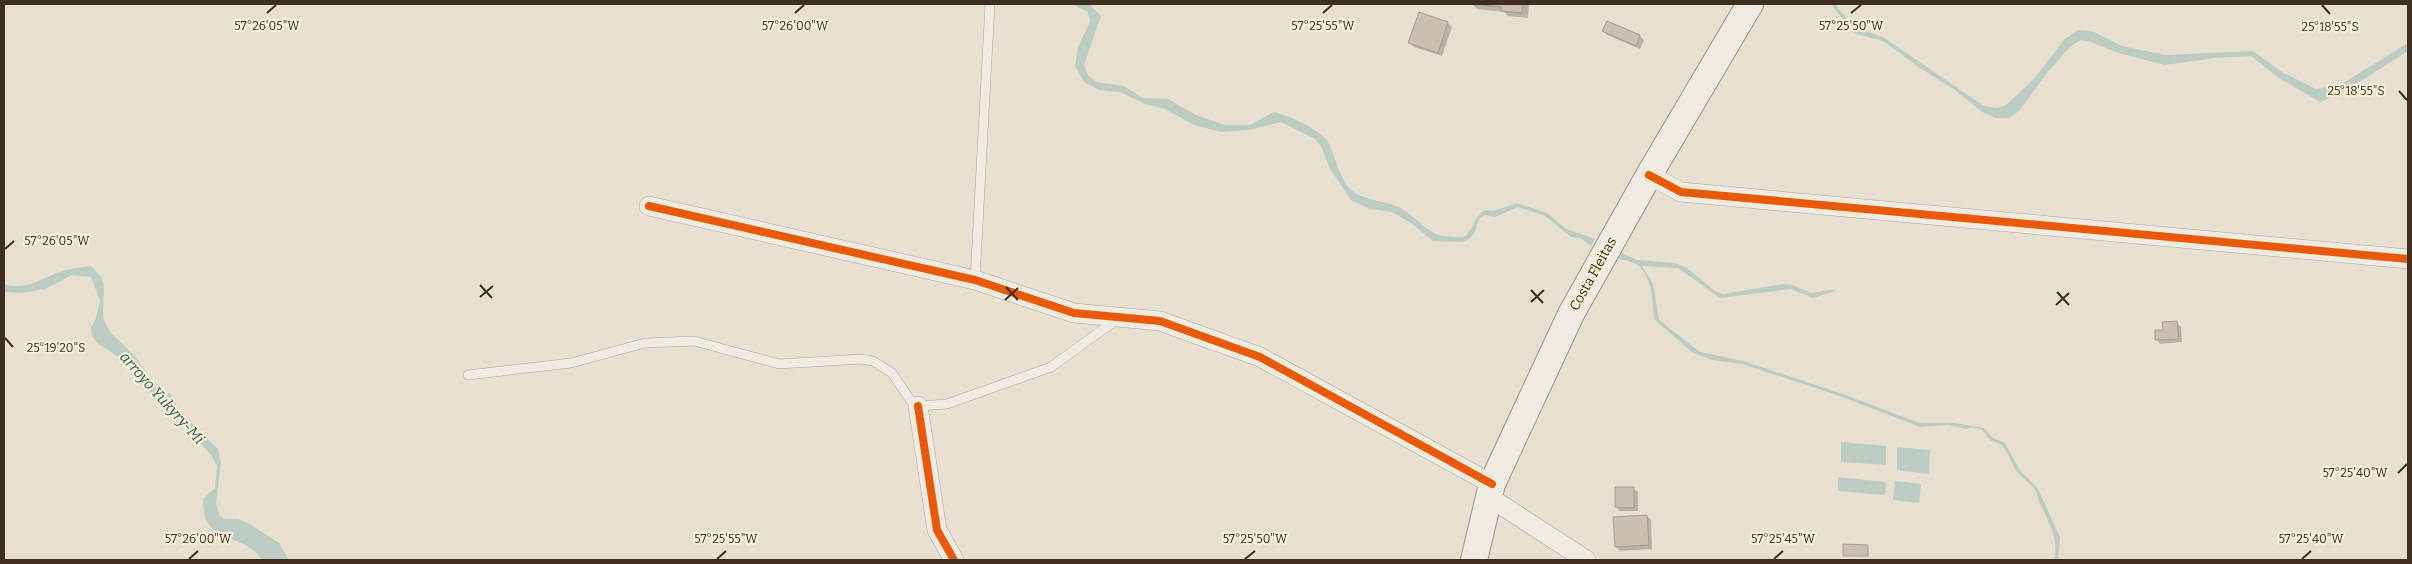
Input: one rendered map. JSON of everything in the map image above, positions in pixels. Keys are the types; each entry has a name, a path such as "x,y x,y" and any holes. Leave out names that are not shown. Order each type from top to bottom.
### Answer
{"main road":[{"name":"Costa Fleitas","path":"1474,560 1490,491 1571,314 1649,175 1750,4"}],"street":[{"path":"1649,175 1681,192 2408,259"},
{"path":"648,206 975,280 1074,313 1160,322 1260,357 1490,491 1586,560"},
{"path":"918,406 938,530 954,560"}],"lane":[{"path":"975,280 990,4"},
{"path":"468,375 571,363 645,343 694,341 779,364 861,359 873,361 892,373 911,401 918,406 947,404 1051,367 1118,318"}],"water":[{"path":"1072,4 1089,4 1101,16 1084,65 1088,75 1096,82 1124,86 1143,98 1168,99 1196,115 1225,125 1250,125 1274,112 1296,120 1326,139 1343,179 1350,189 1365,198 1399,207 1437,234 1464,237 1484,210 1493,211 1517,203 1547,213 1566,229 1595,239 1591,246 1580,238 1571,237 1545,216 1518,207 1495,217 1485,215 1479,219 1475,232 1469,239 1462,242 1433,241 1411,223 1392,212 1369,209 1351,200 1330,169 1322,148 1315,139 1281,122 1249,130 1221,132 1194,125 1165,109 1145,104 1120,92 1099,90 1084,82 1075,66 1078,47 1090,22 1088,12"},
{"path":"1831,4 1835,4 1855,28 1883,37 1984,106 1997,108 2006,105 2032,81 2065,39 2078,30 2092,31 2122,46 2165,55 2253,51 2282,72 2316,89 2340,85 2408,43 2408,51 2347,90 2320,102 2279,78 2251,56 2215,58 2165,65 2118,53 2091,42 2080,40 2070,47 2047,73 2019,111 2009,118 1996,118 1982,112 1955,90 1920,68 1883,41 1853,33"},
{"path":"1618,251 1637,260 1675,263 1687,268 1715,291 1723,294 1783,284 1792,285 1811,293 1837,289 1813,298 1791,289 1720,298 1678,268 1642,266 1653,283 1659,320 1700,352 1743,361 1837,392 1920,423 1955,423 1984,428 1993,438 2005,443 2019,469 2038,489 2060,537 2058,560 2054,560 2054,538 2036,491 2017,472 2001,445 1991,441 1982,430 1972,427 1966,429 1948,425 1920,427 1840,396 1742,364 1712,360 1693,353 1654,319 1650,288 1645,273 1634,263 1615,257"},
{"name":"arroyo Yukyry-Mi","path":"91,266 101,277 104,285 103,318 110,332 134,355 161,394 169,393 174,399 177,408 218,449 221,463 216,504 220,516 224,519 238,519 248,523 279,543 289,560 261,560 246,545 217,533 210,526 205,515 203,499 215,488 217,466 211,455 171,410 156,402 141,376 126,362 97,343 92,336 91,327 95,321 100,301 91,277 72,275 45,289 22,293 4,292 4,284 22,286 62,271"},
{"path":"1841,442 1886,446 1886,465 1841,462"},
{"path":"1897,447 1930,450 1929,474 1897,470"},
{"path":"1838,477 1886,482 1885,495 1838,491"},
{"path":"1895,481 1921,484 1919,503 1893,500"}],"building":[{"path":"1472,4 1523,4 1522,13 1501,11 1501,7"},
{"path":"1419,12 1448,22 1438,53 1408,43"},
{"path":"1607,21 1640,35 1636,46 1602,31"},
{"path":"2177,321 2179,339 2155,340 2155,330 2163,330 2162,322"},
{"path":"1615,487 1634,487 1634,508 1615,507"},
{"path":"1647,515 1649,545 1615,547 1613,517"},
{"path":"1843,544 1868,545 1868,556 1843,556"}],"cycle path":[{"path":"1649,175 1681,192 2408,259"},
{"path":"649,206 975,280 1074,313 1160,321 1260,357 1492,484"},
{"path":"918,406 937,530 954,560"}]}
